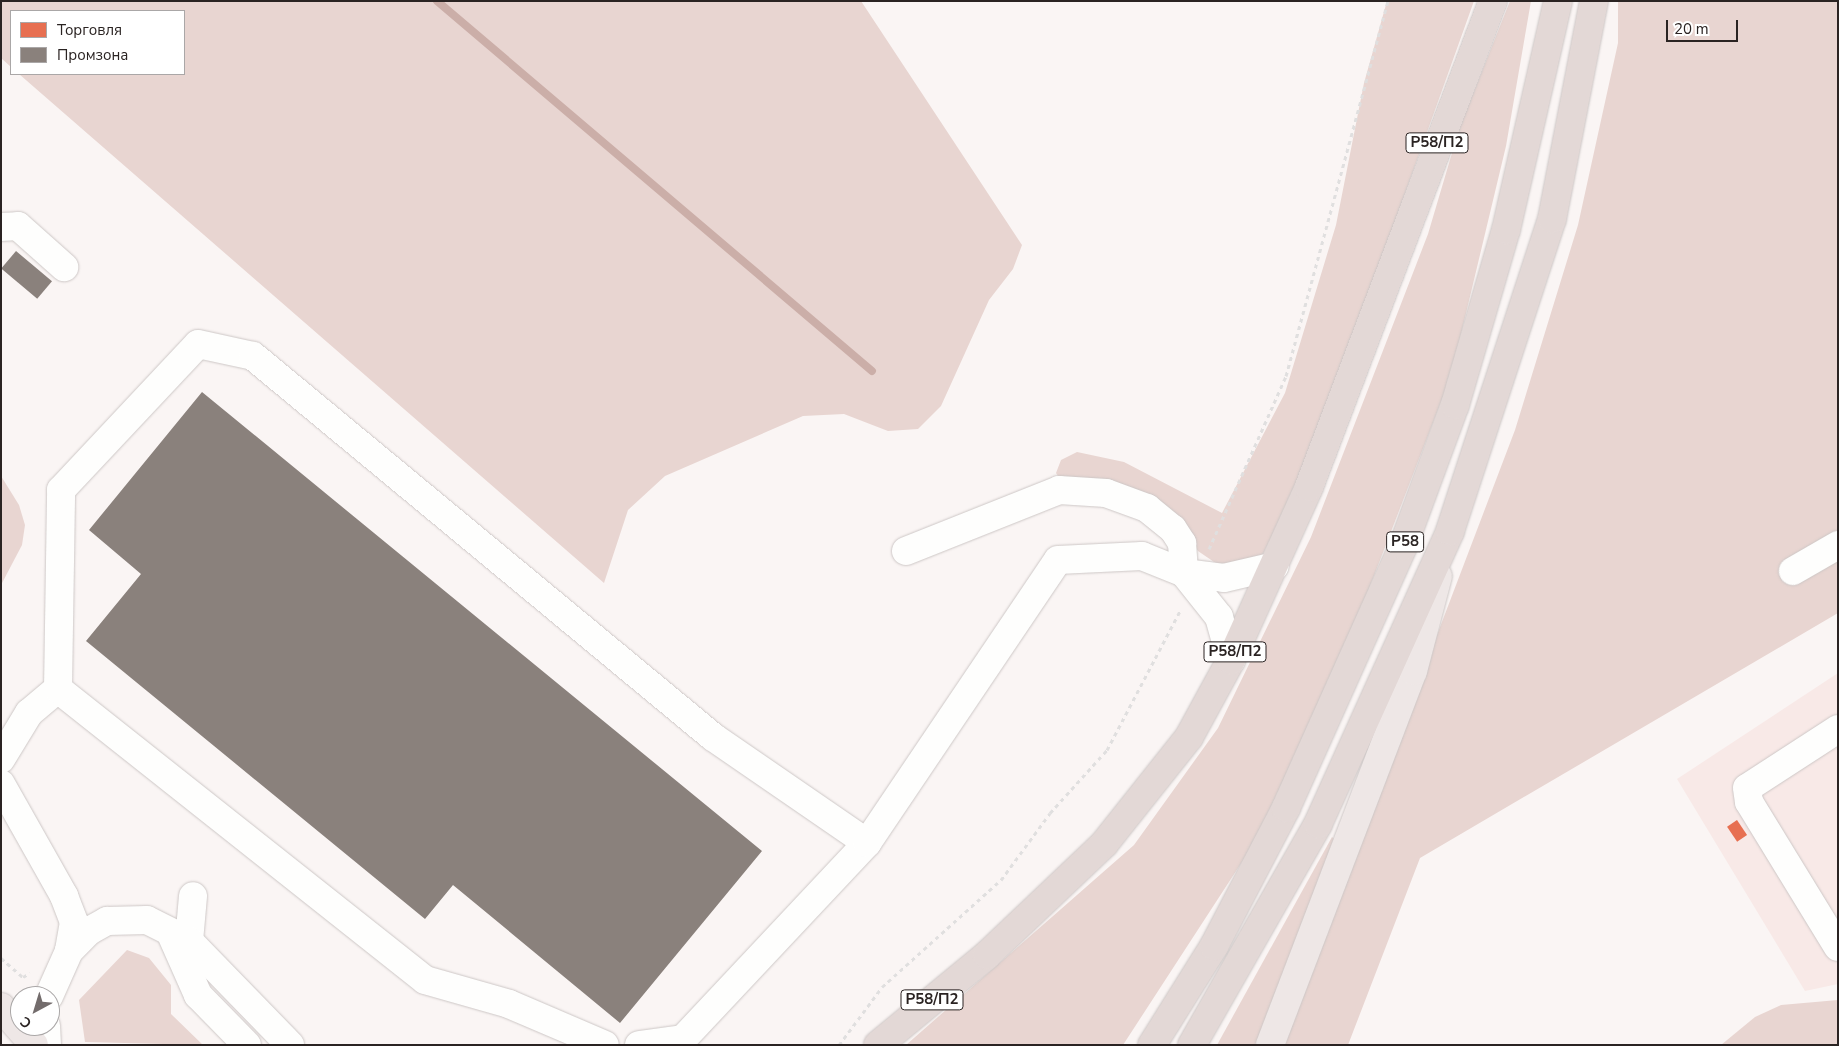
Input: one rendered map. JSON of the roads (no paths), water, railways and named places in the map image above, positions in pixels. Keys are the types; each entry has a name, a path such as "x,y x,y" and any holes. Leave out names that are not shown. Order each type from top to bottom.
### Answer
{"highway":[{"name":"Р58/П2","path":"878,1045 987,955 1104,844 1189,737 1231,660 1275,566 1493,1"},
{"name":"Р58","path":"1152,1045 1214,946 1286,808 1403,546 1455,405 1506,230 1558,1"},
{"name":"Р58","path":"1192,1045 1318,824 1450,531 1552,219 1594,1"}],"main road":[{"path":"1270,1045 1413,671 1450,531"},
{"path":"1,1007 34,1045"}],"street":[{"path":"1,227 18,226 64,267"},
{"path":"58,690 61,490 198,344 253,356 713,737 867,843"},
{"path":"906,551 1059,490 1106,493 1147,508 1173,529 1182,543 1184,574 1220,617 1231,660"},
{"path":"1793,571 1838,545"},
{"path":"639,1045 684,1039 867,843 1058,560 1142,556 1184,574 1238,578 1275,566"},
{"path":"1,759 29,713 58,690"},
{"path":"58,690 425,980 510,1004 605,1045"},
{"path":"1838,729 1748,788 1749,802 1838,947"},
{"path":"1,784 64,896 74,922 64,960 54,986"},
{"path":"193,896 180,938 198,995 248,1045"},
{"path":"64,960 107,921 147,920 180,938 290,1045"}],"waterway":[{"path":"437,1 872,371"}]}
